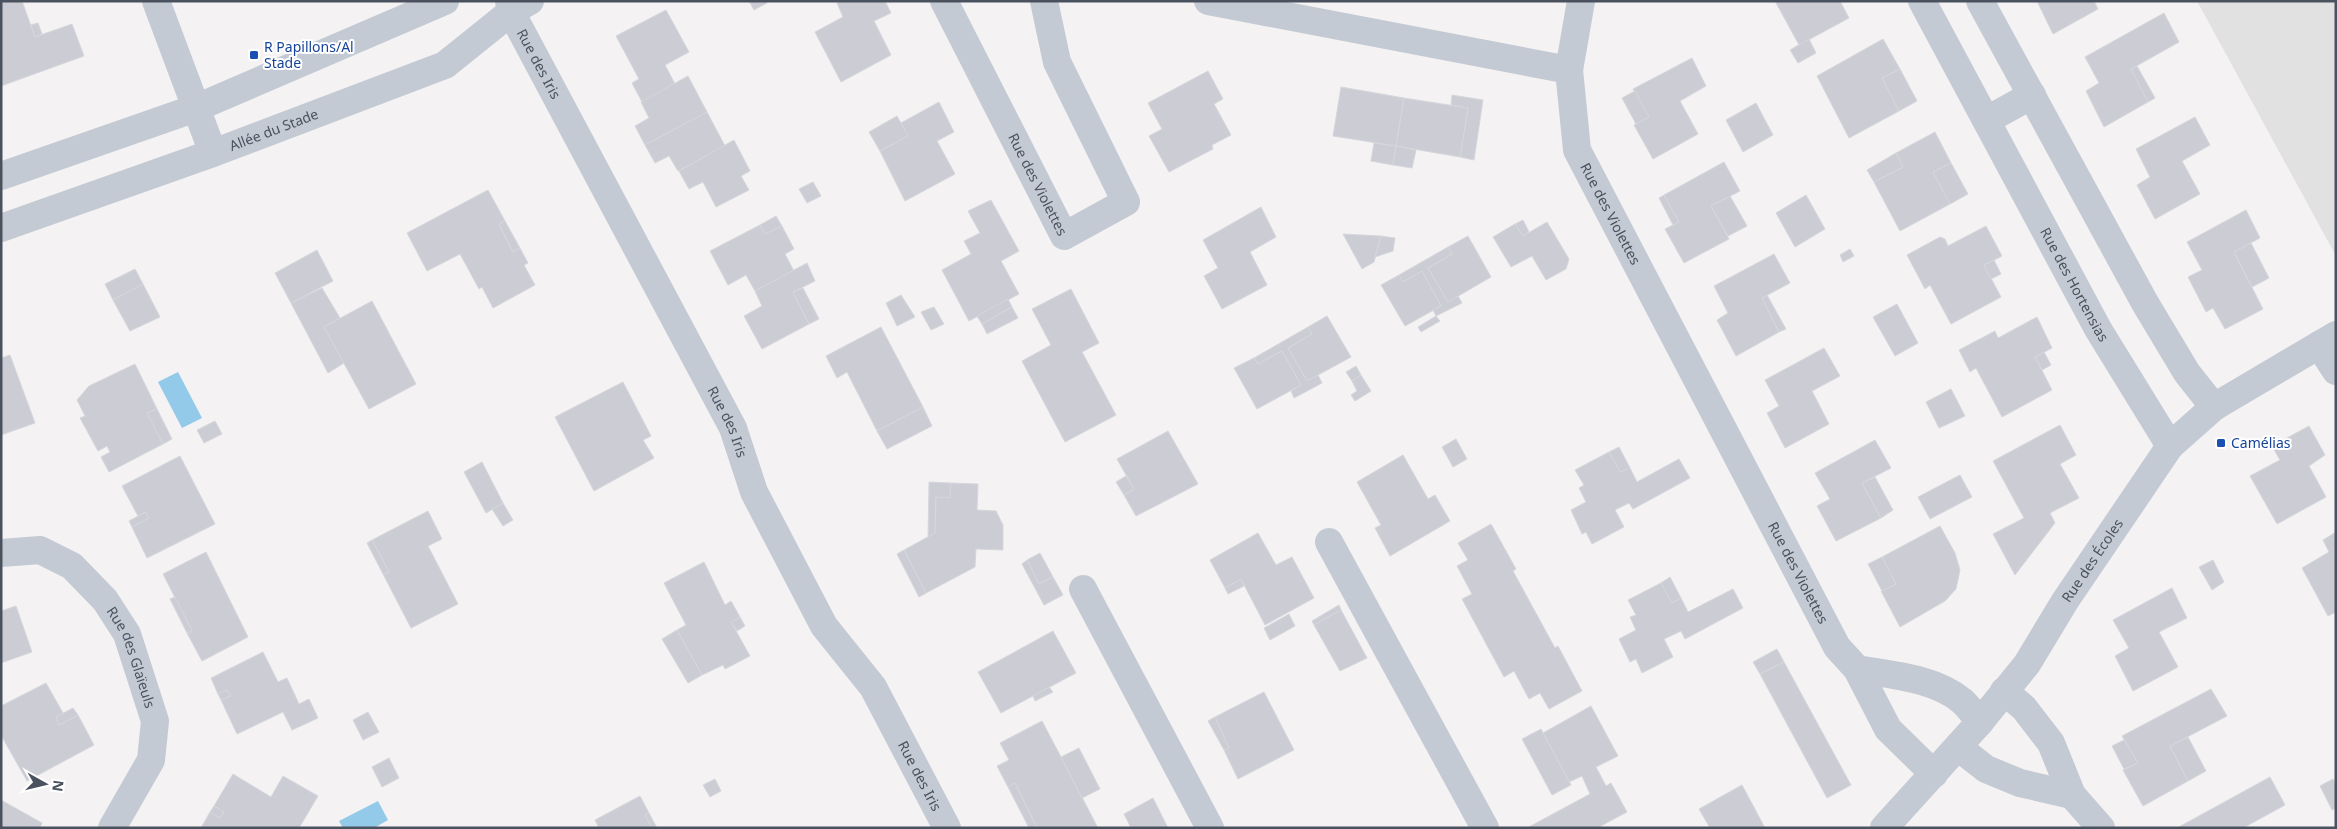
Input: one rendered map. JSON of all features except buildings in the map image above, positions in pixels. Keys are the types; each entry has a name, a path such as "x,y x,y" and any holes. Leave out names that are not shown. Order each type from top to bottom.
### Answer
{"street":[{"path":"156,1 213,153"},
{"path":"1,176 196,108 445,1"},
{"name":"Rue des Violettes","path":"953,4 1064,236 1126,202 1057,62 1044,1"},
{"path":"1208,1 1569,70 1582,1"},
{"name":"Rue des Hortensias","path":"1922,1 2098,329 2170,446"},
{"path":"1980,1 2145,303 2187,373 2214,407"},
{"name":"Allée du Stade","path":"1,228 213,153 445,65 517,5"},
{"name":"Rue des Iris","path":"517,5 734,428 754,492 824,626 872,687 947,828"},
{"name":"Rue des Violettes","path":"1569,70 1577,150 1837,647 1857,670 1888,729 1934,774"},
{"path":"1987,120 2032,95"},
{"path":"2327,340 2336,371"},
{"name":"Rue des Écoles","path":"1884,828 1980,722 2027,664 2065,601 2170,446 2214,407 2327,340"},
{"path":"1329,542 1485,828"},
{"name":"Rue des Glaïeuls","path":"1,553 40,550 72,566 105,600 127,634 155,721 150,760 112,828"},
{"path":"1083,589 1210,828"},
{"path":"1857,670 1910,679 1940,688 1962,701 1980,722"},
{"path":"2004,691 2024,708 2051,743 2072,795 2101,828"},
{"path":"1958,747 1986,769 2020,783 2072,795"}],"shaded area":[{"path":"2197,1 2336,1 2336,256"}],"water":[{"path":"178,372 202,418 182,428 158,382"},
{"path":"378,801 388,820 374,828 343,828 339,821"}],"place":[{"name":"R Papillons/Al Stade","path":"254,55"},
{"name":"Camélias","path":"2221,443"}]}
